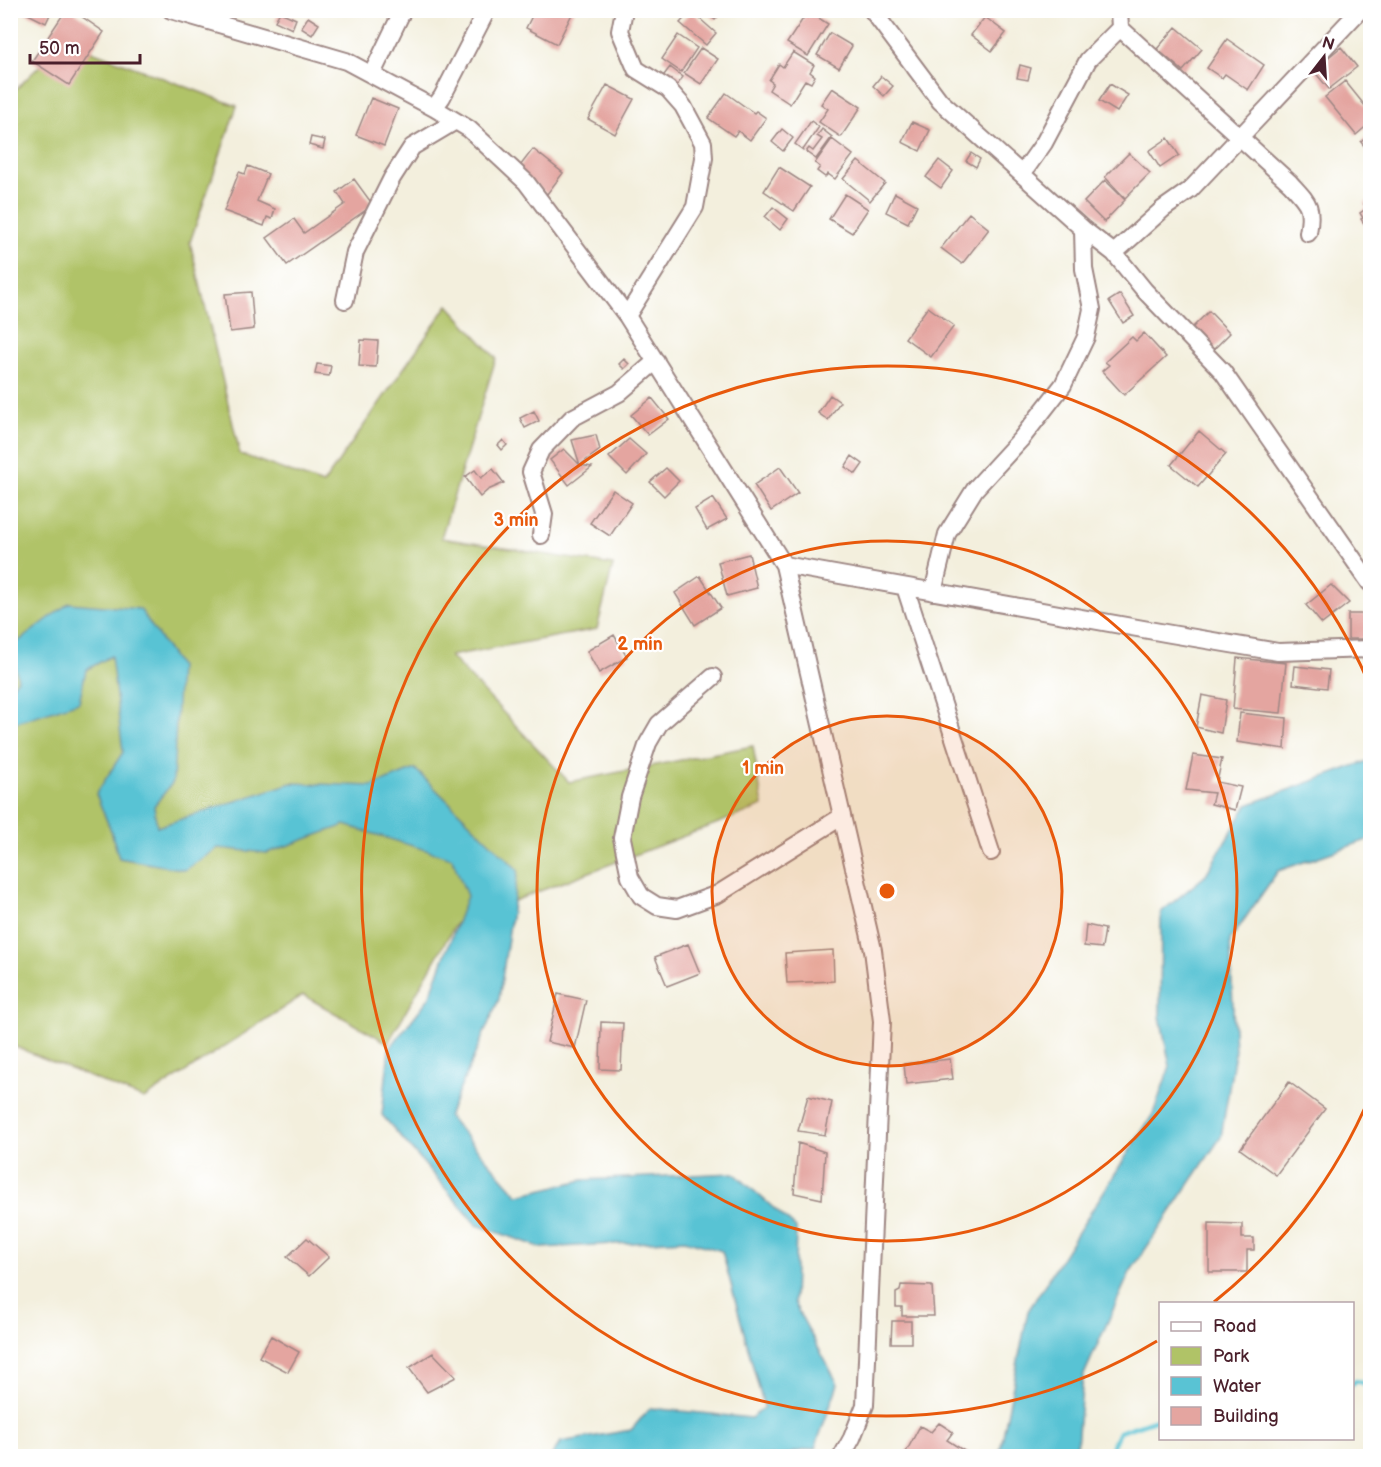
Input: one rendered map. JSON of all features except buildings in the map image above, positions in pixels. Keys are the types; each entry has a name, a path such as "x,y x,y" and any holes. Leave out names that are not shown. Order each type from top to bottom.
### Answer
{"street":[{"path":"171,10 346,61 469,129 526,183 627,316 784,565 873,950 882,1021 865,1405 842,1456"},
{"path":"372,74 403,10"},
{"path":"434,108 442,97 487,10"},
{"path":"624,10 620,31 636,69 668,89 683,106 703,143 704,158 695,207 627,316"},
{"path":"1119,10 1120,28 1240,137 1306,201 1312,214 1308,233"},
{"path":"1114,253 1163,209 1190,190 1360,10"},
{"path":"873,11 940,100 1083,229 1114,253 1152,299 1223,372 1371,583"},
{"path":"1022,174 1044,143 1088,60 1120,28"},
{"path":"345,300 355,252 392,178 412,147 454,122"},
{"path":"933,592 947,534 975,489 1021,439 1063,385 1086,337 1092,309 1084,269 1083,229"},
{"path":"541,535 544,514 531,472 541,450 572,418 619,393 656,361"},
{"path":"784,565 1278,651 1371,649"},
{"path":"905,587 992,852"},
{"path":"713,677 659,724 648,743 630,797 622,838 630,878 641,896 657,906 677,909 718,894 841,817"}],"green space":[{"path":"65,41 237,106 190,242 240,454 323,484 448,305 496,358 441,538 613,565 597,629 450,656 569,782 753,746 763,806 456,923 388,1043 303,995 144,1099 11,1045 11,94"}],"water":[{"path":"69,603 140,609 179,666 173,782 154,806 157,827 291,783 372,786 415,769 518,870 499,999 448,1116 518,1195 583,1180 734,1173 796,1228 794,1303 838,1384 815,1448 778,1456 551,1456 561,1442 631,1430 650,1408 751,1418 764,1407 722,1251 685,1240 542,1248 477,1225 382,1115 389,1049 429,998 467,896 452,858 345,825 267,853 218,848 185,870 119,858 96,794 123,752 111,656 86,670 79,702 11,724 11,688 18,679 11,647"},
{"path":"1370,760 1370,839 1278,871 1230,940 1235,1052 1221,1137 1130,1272 1083,1377 1076,1456 999,1456 1028,1311 1153,1114 1170,1066 1160,1016 1161,912 1205,876 1247,805"}],"waterway":[{"path":"1354,1382 1356,1381 1370,1386"},
{"path":"1108,1456 1119,1432 1159,1418"}]}
